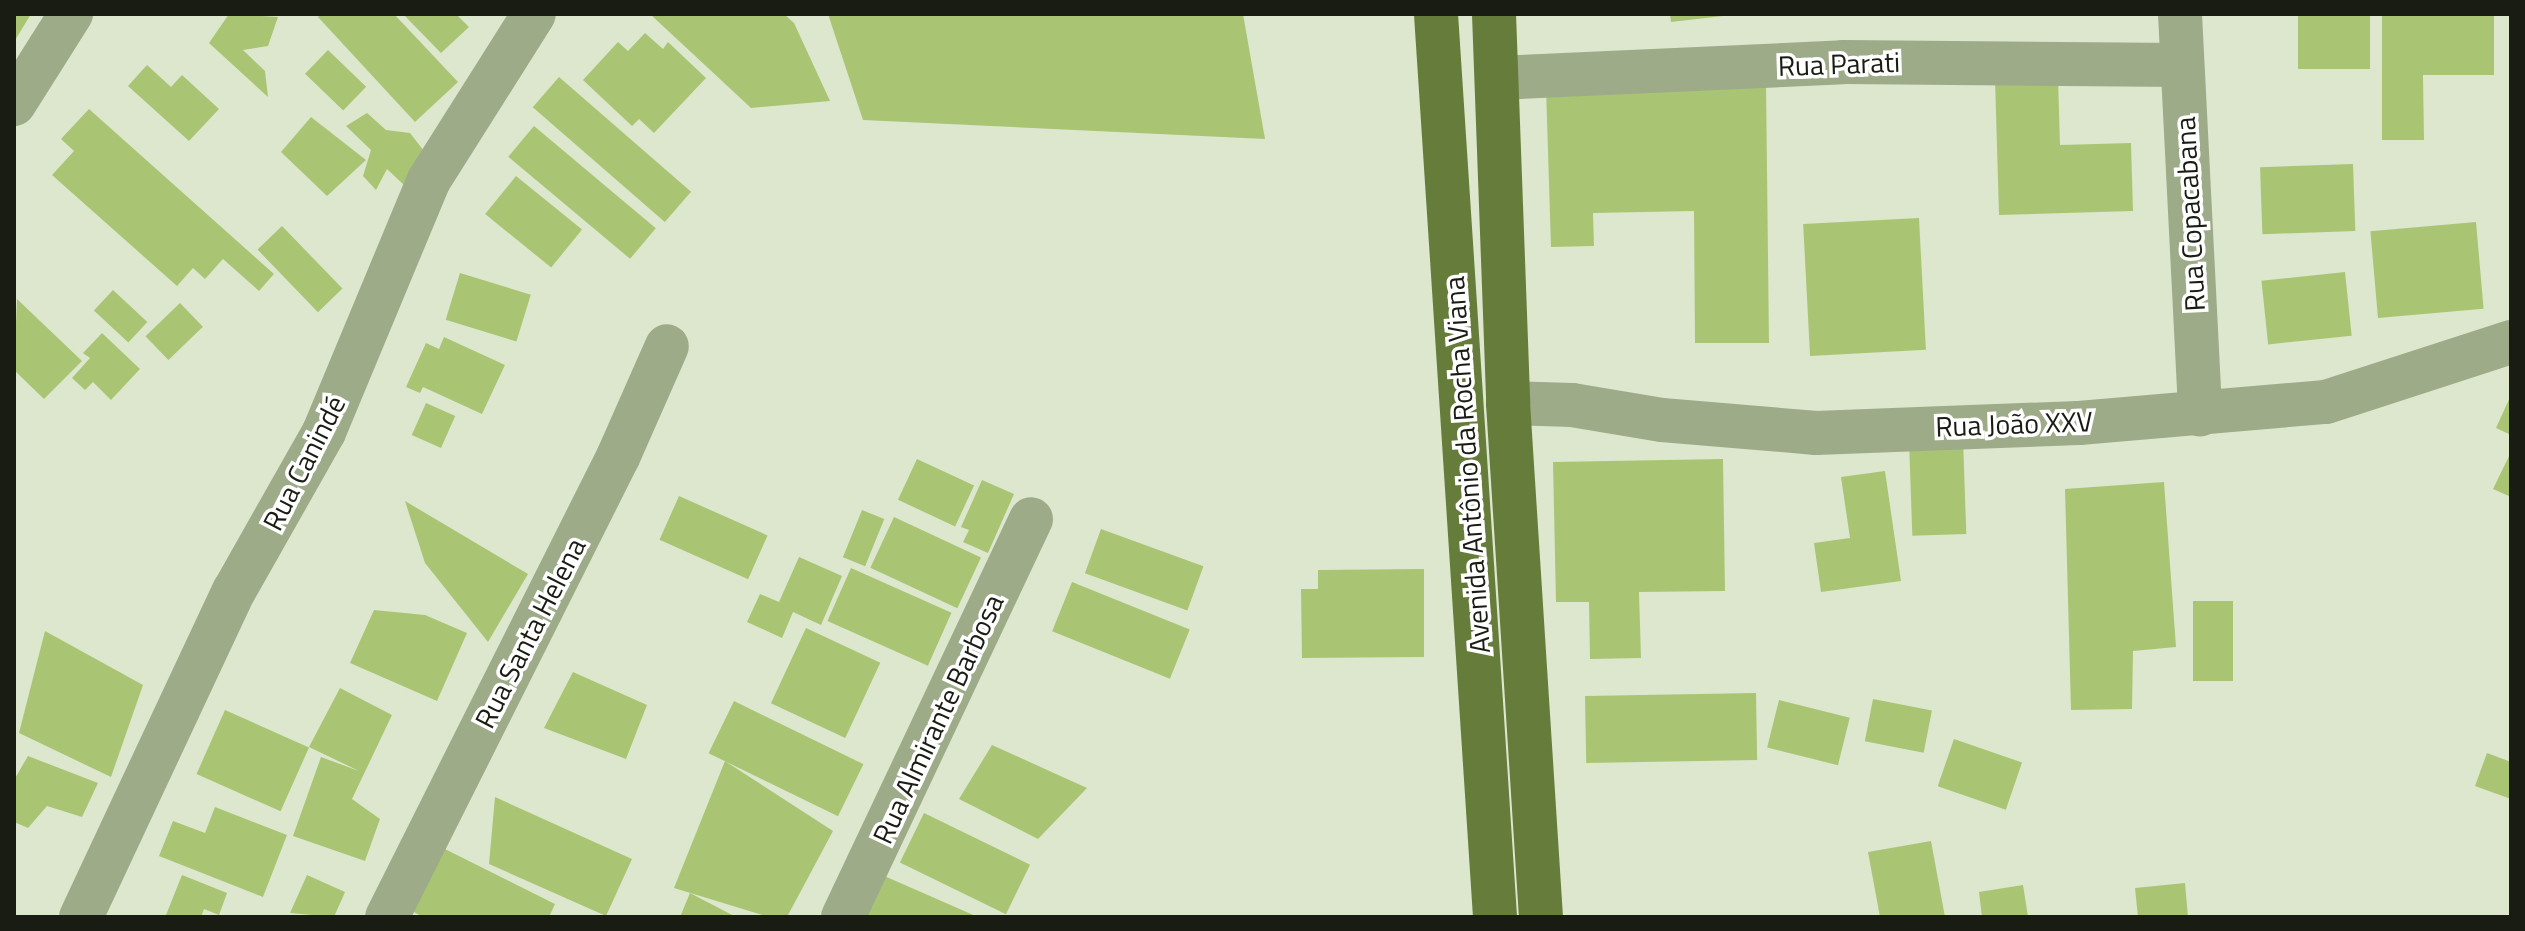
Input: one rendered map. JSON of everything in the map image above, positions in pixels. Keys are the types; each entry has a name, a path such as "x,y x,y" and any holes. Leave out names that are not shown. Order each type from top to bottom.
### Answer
{"main road":[{"name":"Avenida Antônio da Rocha Viana","path":"1436,14 1495,917"},
{"name":"Avenida Antônio da Rocha Viana","path":"1494,14 1508,403 1541,917"}],"street":[{"path":"14,104 71,14"},
{"name":"Rua Canindé","path":"81,917 234,591 324,432 429,180 534,14"},
{"name":"Rua Copacabana","path":"2180,14 2200,415"},
{"name":"Rua Parati","path":"1497,78 1843,62 2182,65"},
{"name":"Rua João XXV","path":"1508,403 1816,433 2200,415 2326,402 2511,342"},
{"name":"Rua Santa Helena","path":"387,917 618,457 667,346"},
{"name":"Rua Almirante Barbosa","path":"843,917 1031,519"}],"building":[{"path":"14,14 31,14 14,42"},
{"path":"229,14 278,17 268,46 243,50 265,71 268,97 209,43"},
{"path":"321,14 394,14 458,82 415,122 318,17"},
{"path":"403,14 456,14 469,27 441,53"},
{"path":"650,14 784,14 794,23 830,101 751,108"},
{"path":"828,14 1243,14 1265,139 863,120"},
{"path":"1670,14 1723,14 1723,16 1671,22"},
{"path":"2298,14 2370,14 2370,69 2298,69"},
{"path":"2382,14 2494,14 2494,75 2423,75 2424,140 2382,140"},
{"path":"645,33 663,49 668,42 706,78 654,133 639,119 632,126 583,80 618,42 628,51"},
{"path":"328,50 366,87 343,111 305,74"},
{"path":"147,65 171,87 182,75 219,109 189,141 128,86"},
{"path":"559,77 691,192 665,222 533,107"},
{"path":"2058,77 2060,145 2131,143 2133,211 1999,215 1995,79"},
{"path":"1766,82 1769,343 1695,343 1694,211 1593,213 1594,246 1551,247 1546,88"},
{"path":"89,109 274,274 259,291 223,259 205,279 193,268 177,286 52,175 74,151 61,139"},
{"path":"367,113 386,130 410,133 424,151 404,185 387,169 376,190 363,176 371,150 346,126"},
{"path":"311,117 366,160 327,196 281,152"},
{"path":"534,126 656,228 630,259 508,157"},
{"path":"2353,164 2355,231 2262,234 2260,167"},
{"path":"516,176 582,229 551,268 485,214"},
{"path":"1919,218 1926,350 1810,356 1803,224"},
{"path":"2476,222 2484,309 2378,318 2370,231"},
{"path":"282,226 342,289 318,312 258,250"},
{"path":"2345,272 2352,336 2268,344 2261,281"},
{"path":"460,273 531,295 516,341 446,320"},
{"path":"113,290 147,322 128,343 94,310"},
{"path":"17,299 82,361 44,399 14,370"},
{"path":"180,303 203,327 168,360 145,336"},
{"path":"102,333 140,369 111,400 93,382 85,390 72,378 90,358 83,353"},
{"path":"444,337 505,365 482,414 423,387 420,393 406,387 426,343 439,349"},
{"path":"2511,395 2511,435 2496,428"},
{"path":"426,403 455,416 441,448 412,435"},
{"path":"1963,439 1966,534 1912,536 1909,441"},
{"path":"2511,452 2511,497 2493,489"},
{"path":"917,459 974,486 955,526 898,500"},
{"path":"1723,459 1725,591 1639,592 1641,658 1590,659 1589,602 1556,602 1553,462"},
{"path":"1885,471 1901,581 1821,592 1814,543 1850,538 1841,477"},
{"path":"982,480 1014,494 988,553 963,542 969,530 961,527"},
{"path":"2164,482 2176,647 2133,651 2132,709 2071,710 2065,489"},
{"path":"679,496 768,535 748,579 659,540"},
{"path":"405,501 528,574 488,642 425,563"},
{"path":"862,510 884,519 865,566 843,557"},
{"path":"894,517 981,558 957,608 870,568"},
{"path":"1101,529 1203,566 1187,610 1085,573"},
{"path":"799,557 842,576 821,625 793,612 782,638 747,622 760,594 779,602"},
{"path":"851,568 951,613 928,666 827,621"},
{"path":"1424,569 1424,657 1302,658 1301,589 1318,589 1318,570"},
{"path":"1072,582 1190,630 1170,679 1052,631"},
{"path":"2193,601 2233,601 2233,681 2193,681"},
{"path":"374,610 425,615 467,633 437,701 350,663"},
{"path":"806,628 880,663 845,738 771,703"},
{"path":"45,631 143,685 111,777 19,733"},
{"path":"573,672 647,705 626,759 544,728"},
{"path":"340,688 392,715 352,799 380,819 365,861 293,836 321,757 359,771 309,747"},
{"path":"1756,693 1757,760 1586,763 1585,696"},
{"path":"1873,699 1932,710 1924,753 1865,741"},
{"path":"1779,700 1850,718 1838,765 1767,748"},
{"path":"734,701 863,764 838,816 709,753"},
{"path":"225,710 309,747 281,811 197,774"},
{"path":"1954,739 2022,762 2006,810 1938,786"},
{"path":"992,745 1087,788 1038,839 959,799"},
{"path":"2487,753 2511,762 2511,799 2475,786"},
{"path":"28,756 98,783 82,817 47,806 28,828 14,822 14,780"},
{"path":"725,761 833,831 787,917 769,917 674,888"},
{"path":"495,797 632,859 606,916 489,864"},
{"path":"215,807 287,835 263,897 159,856 173,821 205,833"},
{"path":"924,813 1030,865 1006,914 900,862"},
{"path":"1931,841 1945,917 1880,917 1868,852"},
{"path":"443,848 555,904 549,917 423,917 412,911"},
{"path":"182,875 227,893 219,915 204,909 201,917 166,915"},
{"path":"307,875 345,892 334,917 290,913"},
{"path":"882,875 978,917 863,917"},
{"path":"2185,883 2188,917 2138,917 2135,888"},
{"path":"2023,885 2028,917 1982,917 1979,892"},
{"path":"690,893 736,917 680,917"}]}
